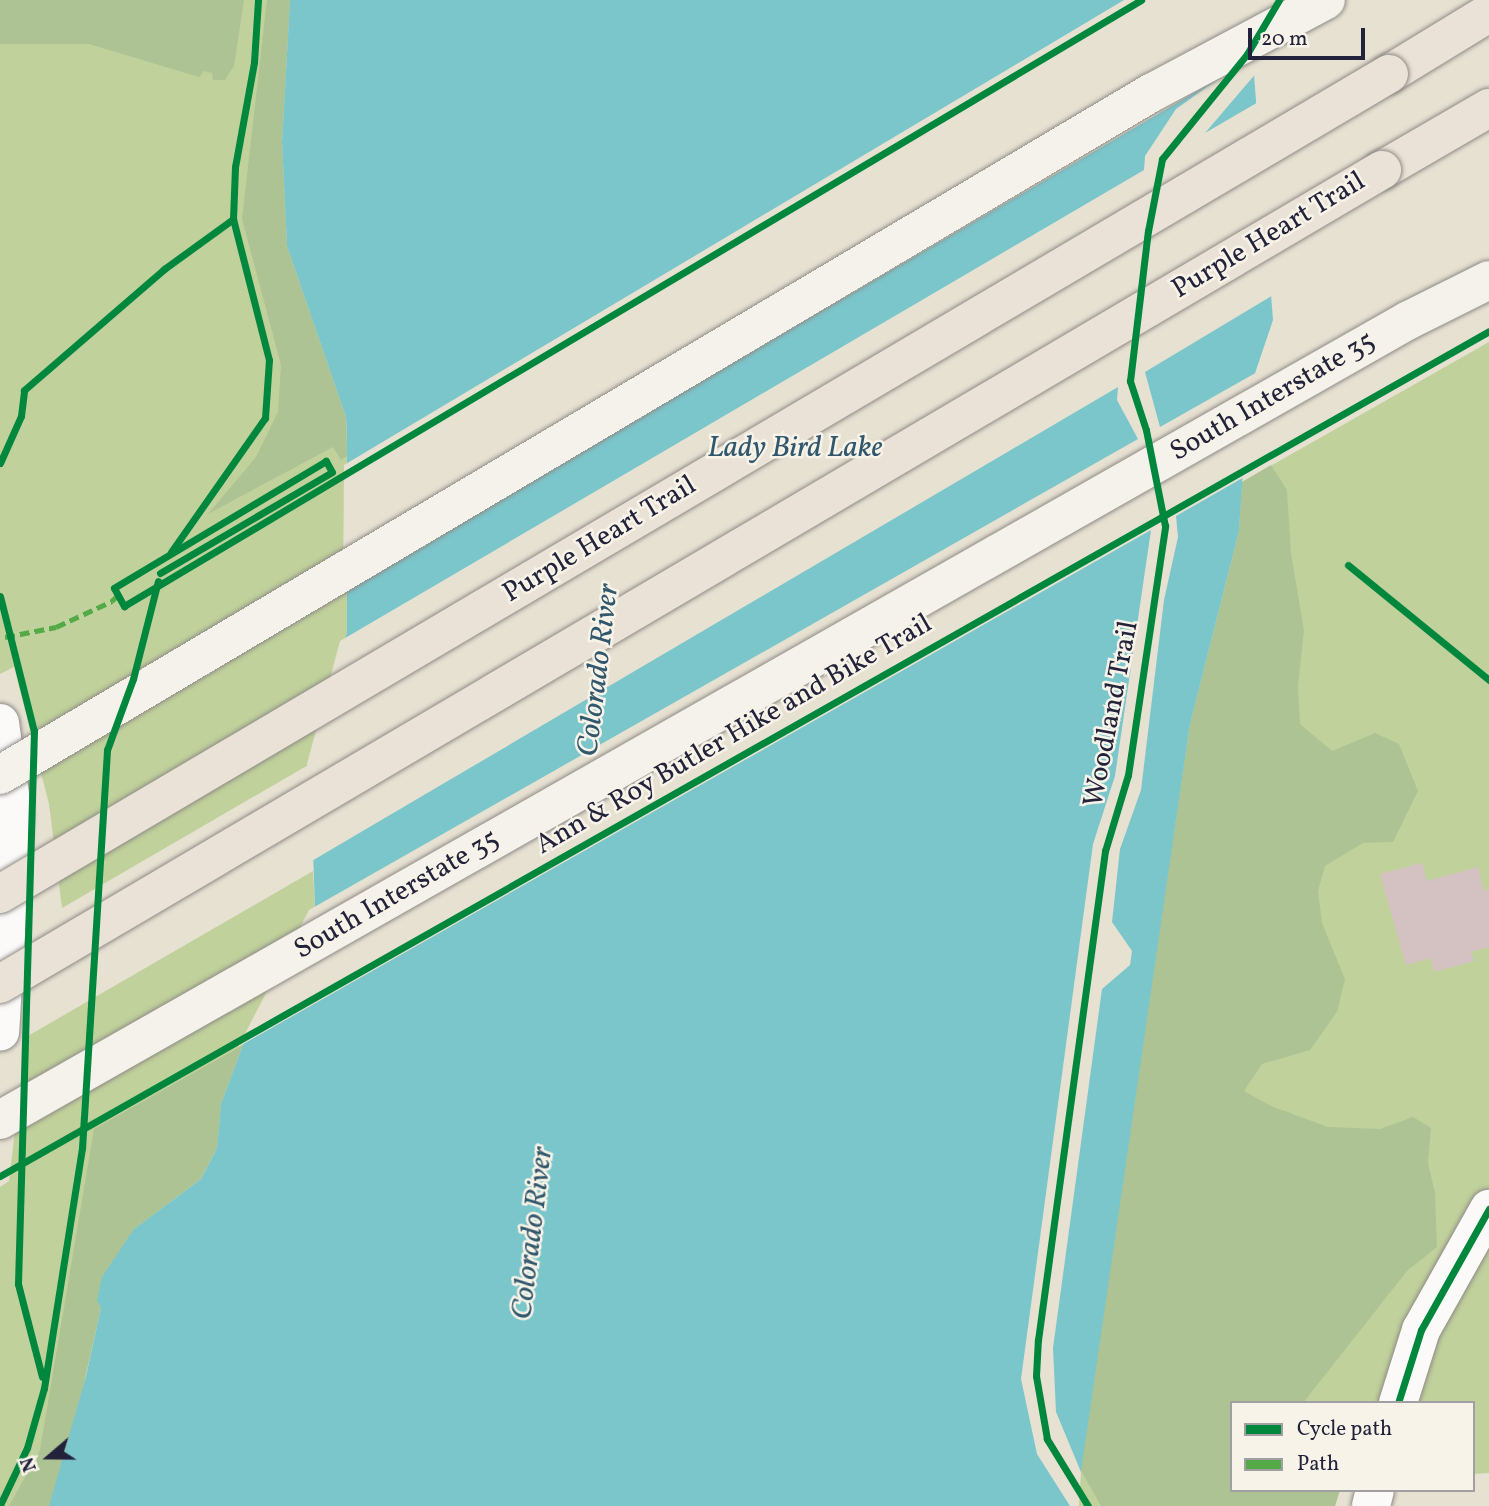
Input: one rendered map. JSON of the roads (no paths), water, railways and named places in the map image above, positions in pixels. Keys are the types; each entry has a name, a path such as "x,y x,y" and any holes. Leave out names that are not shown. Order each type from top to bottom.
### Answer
{"highway":[{"name":"Purple Heart Trail","path":"0,894 1489,13"},
{"name":"Purple Heart Trail","path":"0,984 1489,108"}],"main road":[{"path":"0,775 1151,93 1326,0"},
{"name":"South Interstate 35","path":"0,1120 1409,320 1489,280"}],"street":[{"path":"0,723 13,816 0,1032"},
{"path":"1399,1401 1421,1330 1489,1209"}],"water":[{"name":"Lady Bird Lake","path":"290,0 1239,0 1251,36 1273,320 1248,394 1239,531 1190,724 1076,1506 49,1506 86,1376 101,1308 97,1300 102,1277 134,1229 201,1179 217,1148 221,1104 243,1045 315,908 310,764 347,632 347,434 346,417 287,246 282,142"}],"water label":[{"name":"Colorado River","path":"599,670"},
{"name":"Colorado River","path":"533,1233"}]}
